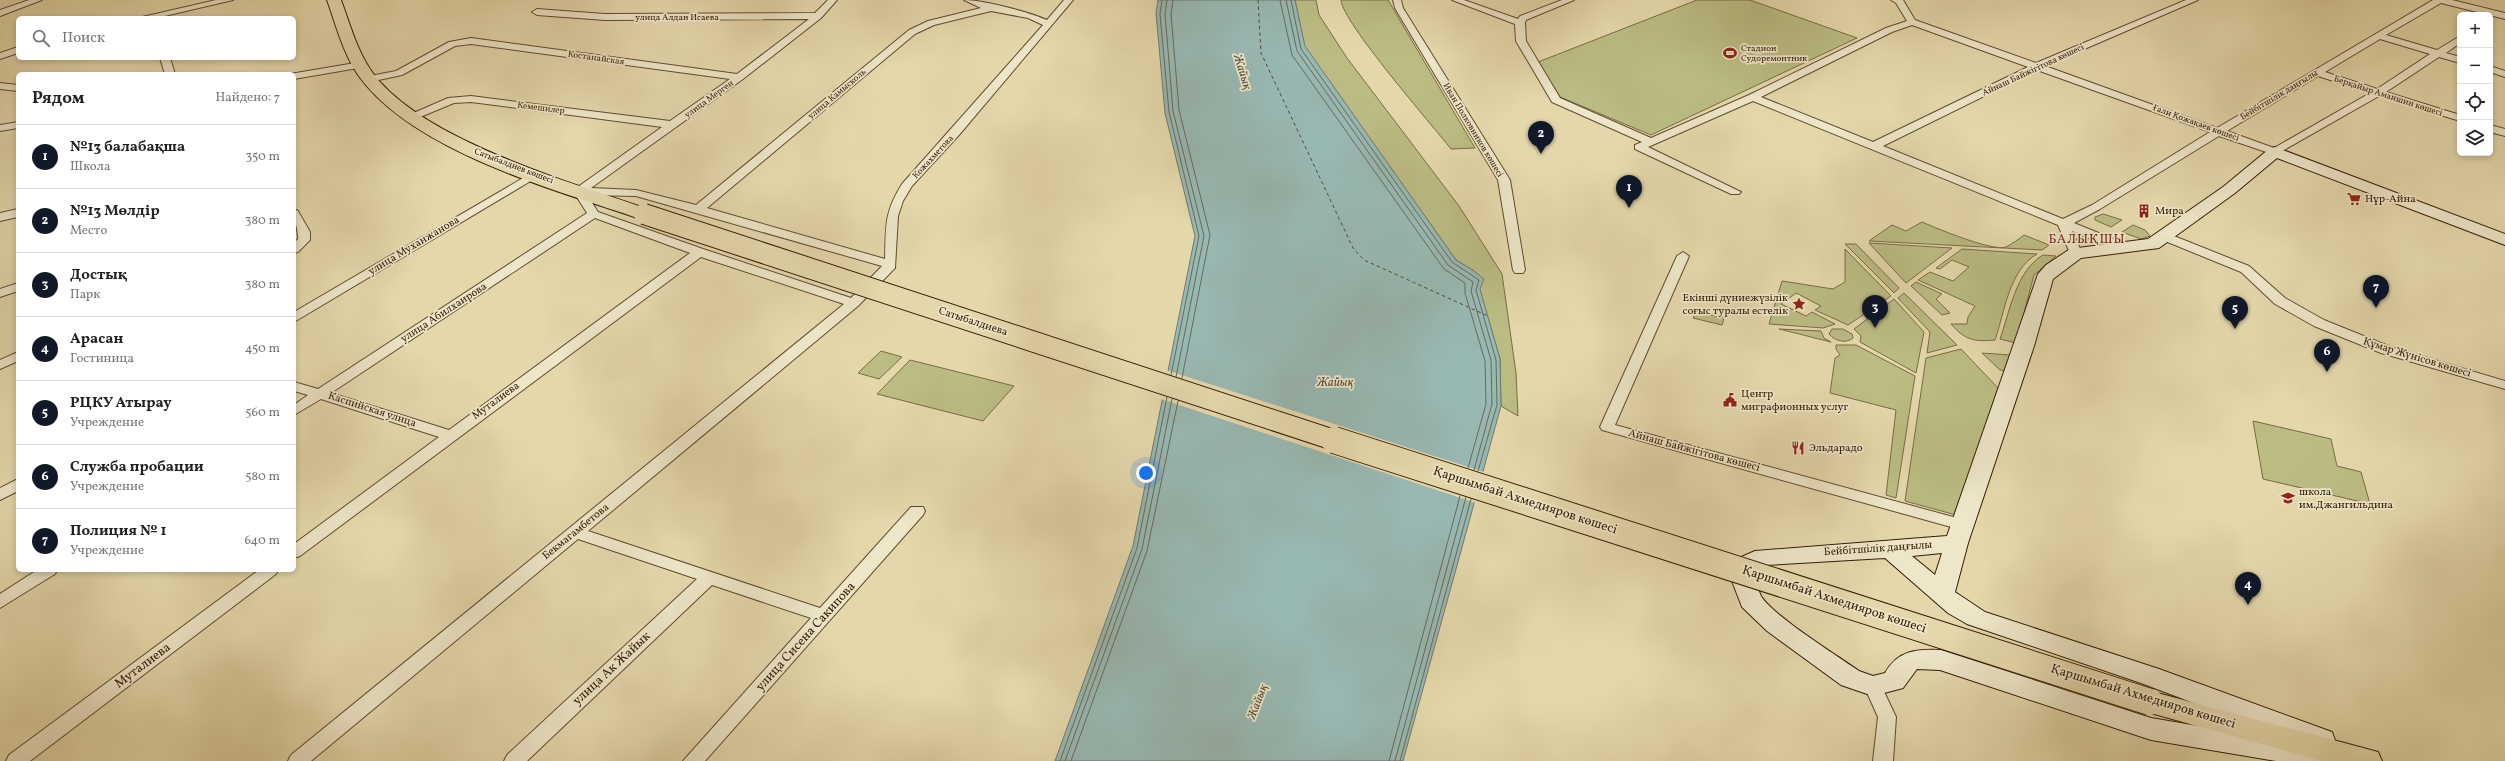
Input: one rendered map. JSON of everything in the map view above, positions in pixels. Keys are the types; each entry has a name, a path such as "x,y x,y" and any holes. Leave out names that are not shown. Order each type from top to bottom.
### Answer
{"main road":[{"name":"Сатыбалдиев көшесі","path":"334,0 365,72 402,110 483,155 644,214"},
{"name":"Сатыбалдиева","path":"644,214 1303,430"},
{"name":"Қаршымбай Ахмедияров көшесі","path":"1303,430 2150,702 2367,761"}],"street":[{"path":"0,13 38,0"},
{"path":"153,16 229,0"},
{"name":"улица Мерген","path":"579,191 739,77 818,16 833,0"},
{"path":"968,0 991,8 1014,11 1048,24"},
{"name":"Кожахметова","path":"891,265 892,216 897,201 908,184 955,133 1069,0"},
{"name":"Иван Полковников көшесі","path":"1397,0 1398,8 1504,180 1518,270"},
{"path":"1456,0 1520,23"},
{"path":"1570,0 1523,18 1520,23 1521,41 1556,100 1649,141"},
{"path":"1735,192 1638,147 1753,97 1890,30 1912,22 1898,0"},
{"name":"Айнаш Байжігітова көшесі","path":"1874,146 2037,66 2194,0"},
{"path":"2440,0 2497,16 2505,9"},
{"name":"Бейбітшілік даңғылы","path":"2063,224 2096,207 2219,131 2440,0"},
{"name":"улица Камысколь","path":"698,209 912,32 931,22 991,8"},
{"name":"улица Алдан Исаева","path":"537,12 605,17 818,16"},
{"name":"Ғали Қожақаев көшесі","path":"1912,22 2219,131 2505,240"},
{"path":"2378,36 2457,59"},
{"name":"Костанайская","path":"365,72 399,73 452,44 471,41 739,77"},
{"path":"1942,594 1959,534 2024,346 2044,278 2052,268 2076,253 2153,244 2230,190 2275,152 2379,92 2457,41"},
{"path":"0,56 16,51"},
{"path":"166,60 169,72"},
{"path":"2493,70 2505,74"},
{"path":"296,76 365,72"},
{"name":"Берқайыр Аманшин көшесі","path":"2317,73 2457,117"},
{"path":"0,86 16,88"},
{"path":"1753,97 2124,248"},
{"name":"Кемешилер","path":"413,117 452,100 471,99 672,125"},
{"path":"0,128 16,125"},
{"path":"2493,129 2505,133"},
{"name":"улица Муханжанова","path":"296,317 535,174"},
{"path":"579,191 636,193 698,209 891,265 853,302 699,252 594,214 579,191"},
{"path":"0,217 16,213"},
{"name":"улица Абилхаирова","path":"296,410 594,214"},
{"path":"296,217 304,232 304,240 296,247"},
{"path":"2063,224 2076,253"},
{"name":"Құмар Жүнісов көшесі","path":"2164,236 2245,269 2280,301 2319,324 2386,350 2505,385"},
{"name":"Муталиева","path":"296,550 449,435 699,252"},
{"name":"Айнаш Байжігітова көшесі","path":"1683,256 1606,427 1959,534"},
{"path":"0,293 16,288"},
{"name":"Бекмагамбетова","path":"298,761 853,302"},
{"path":"0,365 16,357"},
{"name":"Каспийская улица","path":"296,387 321,393 449,435"},
{"path":"0,495 16,485"},
{"name":"улица Сисена Сакипова","path":"693,761 917,511"},
{"path":"575,532 824,616"},
{"name":"Бейбітшілік даңғылы","path":"1873,686 1850,678 1776,625 1751,601 1744,581 1747,564 1763,557 1890,550 1959,534"},
{"path":"1890,550 1957,607 1976,618 2189,689 2378,761"},
{"path":"0,602 46,572"},
{"name":"Муталиева","path":"16,761 267,572"},
{"name":"улица Ак Жайык","path":"514,761 710,577"},
{"path":"1883,761 1887,717 1873,686 1894,681 1901,666 1915,659 1940,660 2151,728 2342,761"}],"green space":[{"path":"1295,0 1316,0 1319,15 1347,58 1459,206 1502,274 1516,373 1518,416 1501,406 1500,359 1474,271 1456,260 1304,46"},
{"path":"1341,0 1388,0 1475,148 1451,149 1371,51 1345,12"},
{"name":"Стадион Судоремонтник","path":"1697,0 1750,0 1857,38 1651,135 1560,97 1538,62"},
{"path":"2103,214 2122,220 2111,227 2095,220 2095,217"},
{"path":"1922,222 1964,239 1997,248 1869,241 1892,225 1906,231"},
{"path":"2133,225 2145,230 2150,236 2141,239 2122,232"},
{"path":"2024,235 2049,245 2042,250 2000,248 2006,247"},
{"path":"1869,243 1952,248 1906,283"},
{"path":"1845,244 1856,244 1899,288 1894,293"},
{"path":"1845,249 1891,296 1848,325 1815,310 1821,306 1796,293 1781,304 1806,316 1812,312 1835,324 1823,328 1769,324 1782,281 1833,289 1845,282"},
{"path":"1962,249 2037,254 2020,270 2014,281 2005,304 1995,340 1981,341 1970,339 1961,334 1951,324 1967,324 1968,317 1975,306 1918,280 1930,272 1953,281 1969,267 1952,260 1940,269 1936,268"},
{"path":"2043,255 2056,256 2034,275 2016,343 2000,339 2020,281 2026,271"},
{"path":"1916,282 1942,294 1936,299 1950,313 1942,315 1911,286"},
{"path":"1904,293 1957,345 1927,353 1930,332 1898,298"},
{"path":"1894,299 1924,332 1916,373 1860,342 1861,336 1854,329"},
{"path":"1696,311 1724,318 1722,325 1693,318"},
{"path":"1779,329 1821,331 1824,338 1831,342"},
{"path":"1832,329 1843,329 1852,334 1853,338 1847,341 1837,340 1829,334"},
{"path":"1836,345 1856,345 1915,376 1896,498 1886,495 1896,410 1830,393 1835,358 1840,355 1836,349"},
{"path":"1961,349 1998,388 1956,515 1905,501 1926,358"},
{"path":"881,351 902,357 879,379 858,373"},
{"path":"1982,353 2010,355 2006,371 2000,370"},
{"path":"910,360 1014,386 983,421 877,394"},
{"path":"2253,421 2331,439 2337,466 2361,472 2370,504 2263,479"}],"water":[{"name":"Жайық","path":"1158,0 1295,0 1305,46 1456,260 1484,279 1480,289 1500,359 1501,406 1403,761 1055,761 1133,546 1195,236 1165,113 1156,13"}],"pier":[{"path":"1166,370 1484,472 1476,503 1161,399"}],"ferry route":[{"path":"1258,0 1261,53 1353,248 1364,260 1488,316"}],"place":[{"name":"Стадион Судоремонтник","path":"1730,53"},
{"name":"№13 Мөлдiр","path":"1541,154"},
{"name":"Нұр-Айна","path":"2354,199"},
{"name":"№13 балабақша","path":"1629,208"},
{"name":"Мира","path":"2144,211"},
{"name":"Екінші дүниежүзілік соғыс туралы естелік","path":"1799,304"},
{"name":"Полиция № 1","path":"2376,308"},
{"name":"Достық","path":"1875,328"},
{"name":"РЦКУ Атырау","path":"2235,329"},
{"name":"Служба пробации","path":"2327,372"},
{"name":"Центр миграфионных услуг","path":"1730,400"},
{"name":"Эльдарадо","path":"1798,448"},
{"name":"школа им.Джангильдина","path":"2288,498"},
{"name":"Арасан","path":"2248,605"}],"district":[{"name":"БАЛЫҚШЫ","path":"2087,240"}]}
